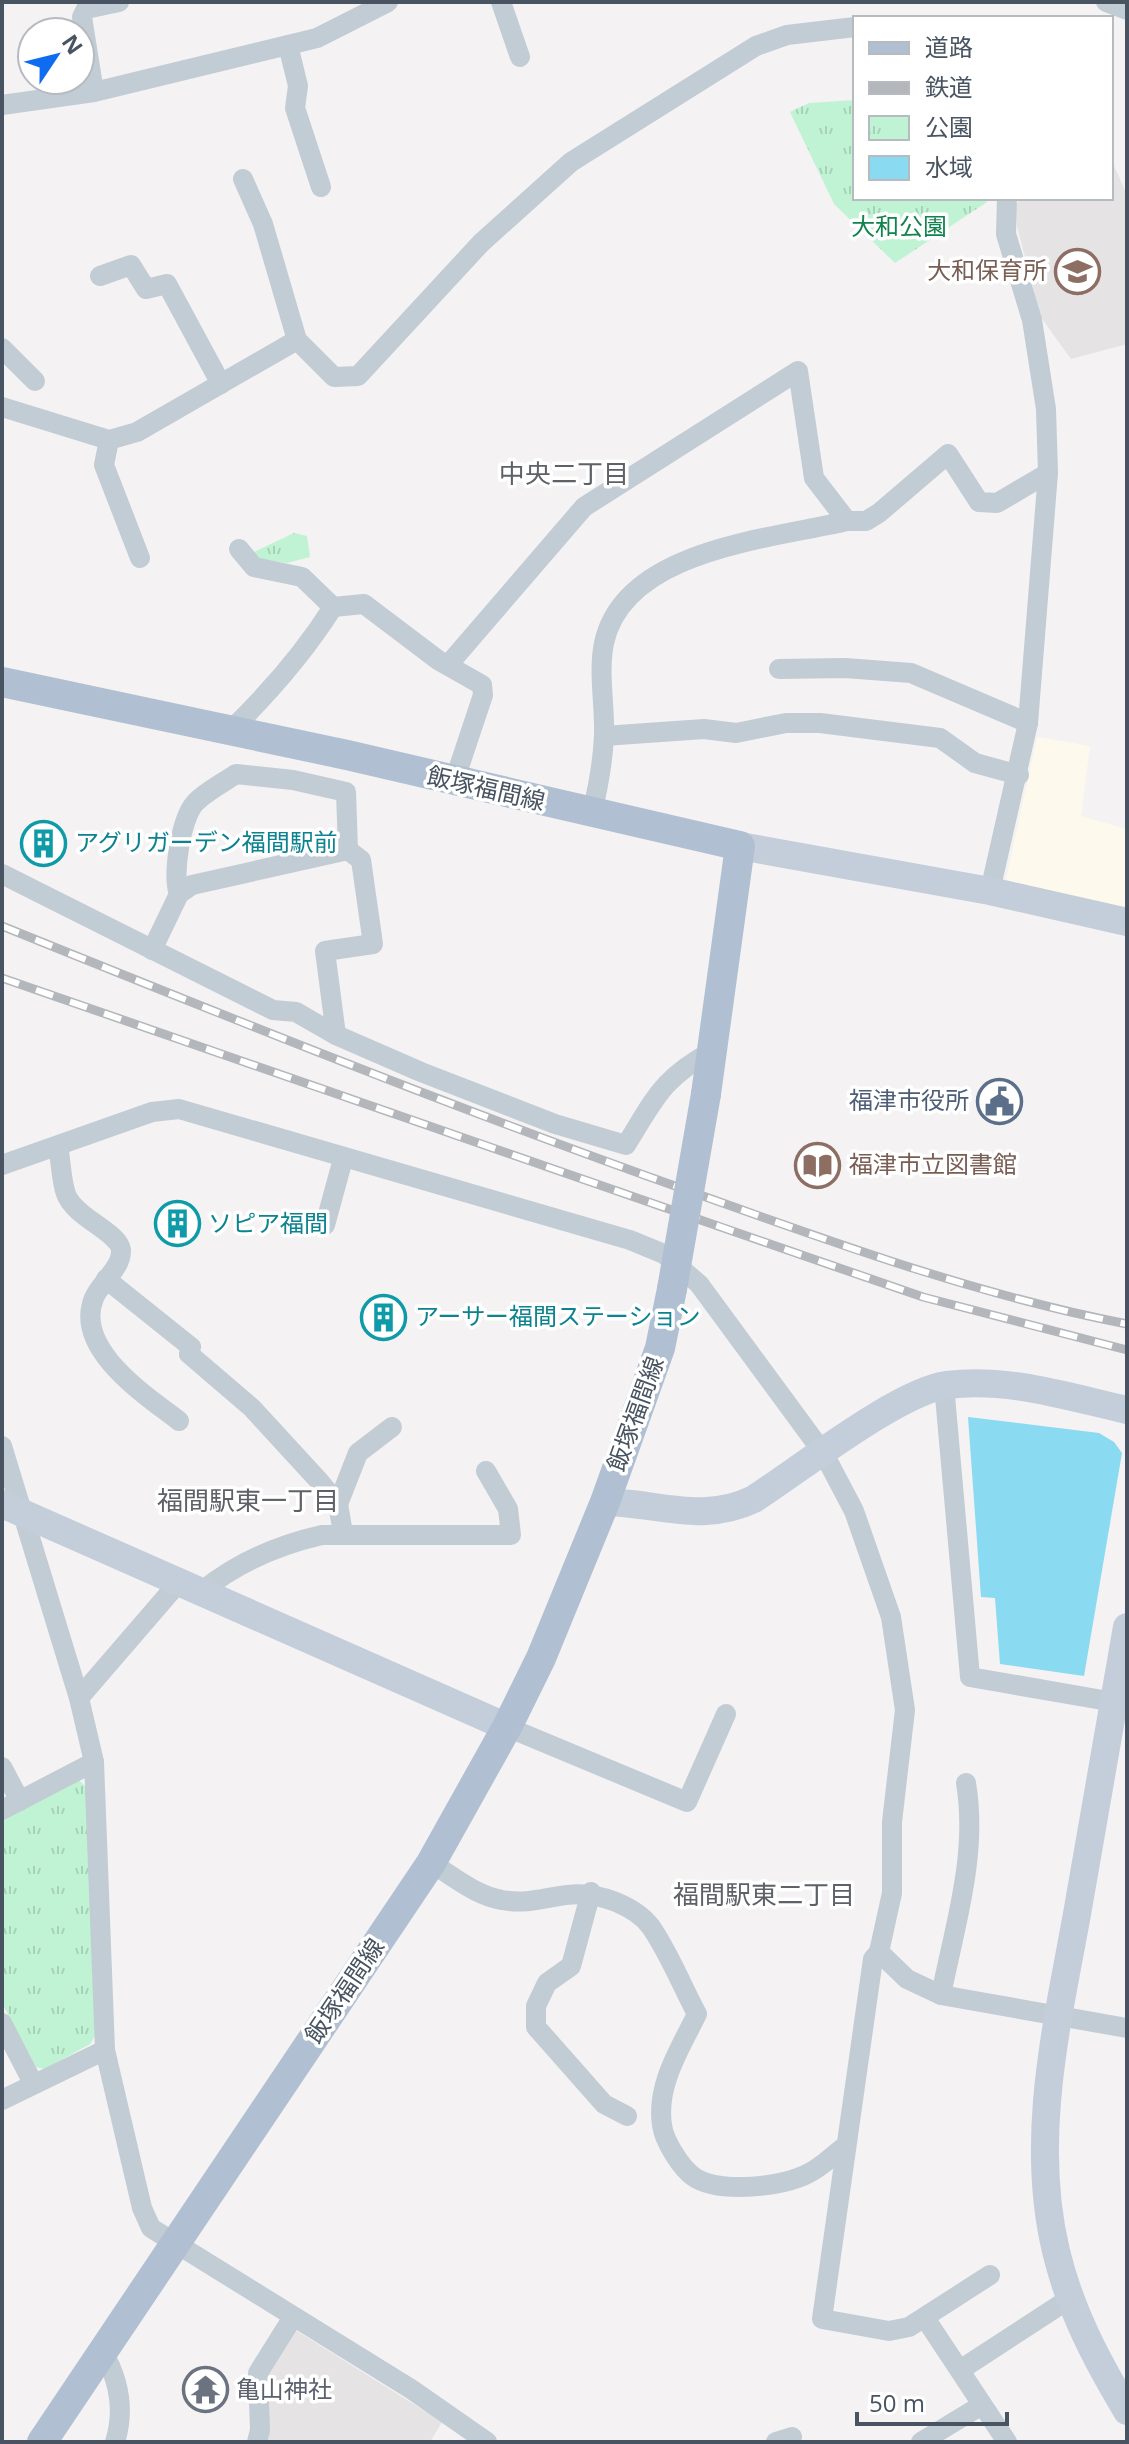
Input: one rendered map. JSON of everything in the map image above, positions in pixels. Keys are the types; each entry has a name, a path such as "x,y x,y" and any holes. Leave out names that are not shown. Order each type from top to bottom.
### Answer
{"main road":[{"name":"飯塚福間線","path":"2,682 740,846 714,1050 660,1348 605,1502 541,1658 507,1727 431,1863 42,2442"}],"street":[{"path":"82,16 86,9 119,2"},
{"path":"96,92 317,38 362,8 388,2"},
{"path":"501,2 520,57"},
{"path":"243,179 263,224 297,340 334,377 358,376 481,243 571,162 756,46 787,35 853,27"},
{"path":"288,45 298,86 295,108 321,187"},
{"path":"2,105 66,96"},
{"path":"990,891 1019,775 1028,723 1048,473 1046,409 1032,320 1006,234 1007,200"},
{"path":"100,276 131,265 146,289 167,284 221,384"},
{"path":"2,407 109,440 137,432 297,340"},
{"path":"2,348 35,381"},
{"path":"448,665 584,507 798,371 814,478 847,521"},
{"path":"109,440 104,465 140,558"},
{"path":"592,813 604,736 604,644 621,604 641,586 694,556 847,521 866,521 948,454 979,502 997,503 1048,473"},
{"path":"239,549 254,567 302,577 333,607"},
{"path":"230,731 277,682 333,607 364,604 448,665 482,685 483,695 454,782"},
{"path":"779,669 845,668 911,673 1028,723"},
{"path":"604,736 704,729 736,733 786,723 835,724 940,738 975,763 1019,775"},
{"path":"179,894 175,884 179,848 193,804 236,774 293,780 346,792 348,850"},
{"path":"740,846 990,891 1127,922"},
{"path":"336,1035 325,951 373,944 361,860 348,850"},
{"path":"152,950 179,894 192,885 348,850"},
{"path":"2,874 273,1010 296,1012 336,1035 555,1124 626,1145 663,1086 679,1069 714,1050"},
{"path":"2,1165 152,1112 179,1109 343,1159 571,1221 664,1254 699,1284 824,1454 854,1511 891,1617 905,1710 892,1822 892,1893 879,1952 873,1959 822,2319 889,2331 925,2318 990,2275"},
{"path":"58,1146 66,1195 83,1217 117,1241 119,1260 93,1300 94,1331 102,1353 120,1375 179,1421"},
{"path":"325,1225 343,1159"},
{"path":"106,1279 191,1347 189,1354 252,1408 338,1504"},
{"path":"605,1502 697,1513 729,1511 824,1454 904,1399 944,1385 988,1382 1127,1410"},
{"path":"944,1385 970,1677 1117,1717"},
{"path":"343,1533 338,1504 358,1453 392,1427"},
{"path":"2,1446 12,1508 79,1698 94,1762 105,2050 142,2208 151,2228 411,2389 487,2442"},
{"path":"79,1698 190,1587 298,1540 343,1533 511,1535 508,1509 486,1471"},
{"path":"12,1508 507,1727 687,1802 726,1714"},
{"path":"1127,1627 1117,1717 1059,2013 1044,2150 1055,2248 1069,2299 1091,2350 1127,2411"},
{"path":"2,1767 11,1806 94,1762"},
{"path":"941,1995 969,1853 972,1818 966,1783"},
{"path":"431,1863 479,1892 499,1900 522,1902 555,1894 591,1892 628,1907 650,1924 697,2014 670,2067 662,2102 662,2127 666,2137 694,2177 746,2187 784,2182 809,2173 844,2147"},
{"path":"591,1892 571,1966 547,1983 536,2006 536,2027 604,2104 627,2116"},
{"path":"879,1952 907,1979 941,1995 1059,2013 1127,2028"},
{"path":"2,2023 33,2083"},
{"path":"2,2100 105,2050"},
{"path":"960,2370 1069,2299"},
{"path":"257,2442 260,2430 258,2373 293,2317"},
{"path":"925,2318 1007,2442"},
{"path":"103,2352 118,2377 120,2426 115,2442"},
{"path":"921,2442 982,2405"}],"shaded area":[{"name":"大和保育所","path":"1113,164 1127,195 1127,344 1071,359 1040,316 1017,226 1018,200 1113,200"},
{"path":"1037,737 1090,746 1081,816 1127,829 1127,912 1005,884"},
{"path":"294,2329 442,2422 430,2442 264,2442 264,2373"}],"green space":[{"name":"大和公園","path":"853,100 853,200 987,202 895,263 834,204 790,112 809,103"},
{"path":"294,533 307,536 310,557 287,563 260,559 254,552"},
{"path":"78,1779 86,1787 95,2036 90,2044 45,2069 36,2067 2,2003 2,1819"}],"water":[{"path":"968,1417 1099,1433 1114,1442 1122,1453 1084,1676 1000,1664 995,1598 981,1597"}],"railway":[{"path":"2,926 430,1095 743,1210 960,1283 1127,1324"},
{"path":"2,978 923,1297 1127,1350"}],"place":[{"name":"大和保育所","path":"1078,271"},
{"name":"アグリガーデン福間駅前","path":"44,843"},
{"name":"福津市役所","path":"1000,1101"},
{"name":"福津市立図書館","path":"818,1165"},
{"name":"ソピア福間","path":"177,1224"},
{"name":"アーサー福間ステーション","path":"384,1317"},
{"name":"亀山神社","path":"205,2390"}],"district":[{"name":"中央二丁目","path":"564,474"},
{"name":"福間駅東一丁目","path":"248,1501"},
{"name":"福間駅東二丁目","path":"764,1895"}]}
